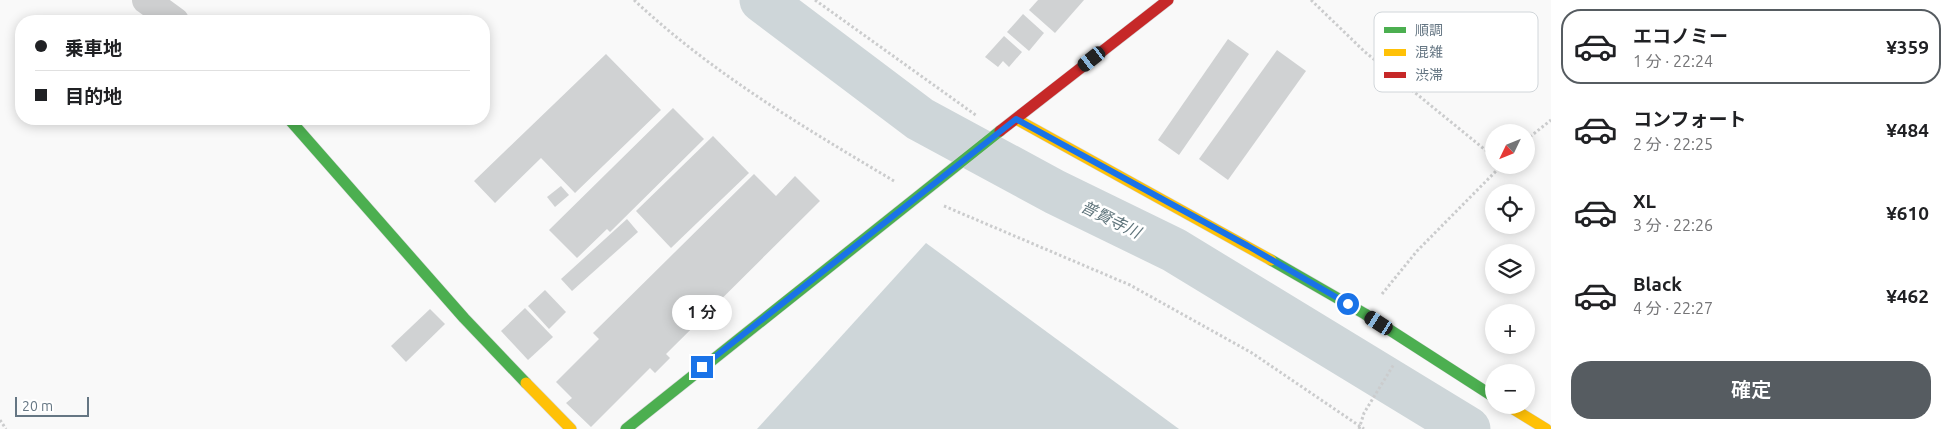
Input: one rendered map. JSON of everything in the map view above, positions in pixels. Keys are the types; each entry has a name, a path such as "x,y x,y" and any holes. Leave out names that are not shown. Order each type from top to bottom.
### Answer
{"street":[{"path":"146,0 167,15"},
{"path":"626,429 928,186 1168,0"},
{"path":"1016,119 1248,246 1365,314 1485,391"},
{"path":"293,125 464,318 571,429"},
{"path":"1522,414 1546,429"}],"path":[{"path":"634,0 707,61 774,110 918,195 1130,285 1252,353 1359,428 1364,429"},
{"path":"815,0 1000,132"},
{"path":"1311,0 1374,59"},
{"path":"1414,92 1485,150"},
{"path":"1535,133 1551,120"},
{"path":"1365,314 1417,251 1493,174"},
{"path":"1359,428 1364,413 1396,360"},
{"path":"0,420 6,429"}],"shaded area":[{"path":"926,243 1179,429 757,429"}],"building":[{"path":"1038,0 1084,0 1055,33 1029,10"},
{"path":"1023,14 1044,33 1029,51 1007,32"},
{"path":"1004,36 1022,52 1009,67 1003,61 998,67 985,57"},
{"path":"1228,39 1249,54 1179,155 1158,140"},
{"path":"1277,50 1306,71 1228,180 1199,159"},
{"path":"606,54 661,110 575,193 541,158 495,203 474,181"},
{"path":"673,108 704,139 610,232 607,229 577,258 549,230"},
{"path":"713,136 749,173 671,248 636,211"},
{"path":"754,174 776,196 795,176 820,201 666,354 670,358 655,373 650,368 591,427 566,403 572,398 556,382 599,339 593,333"},
{"path":"561,186 569,195 555,207 547,197"},
{"path":"627,219 638,232 572,291 561,279"},
{"path":"545,290 566,312 549,329 528,306"},
{"path":"525,308 553,337 528,360 501,331"},
{"path":"430,309 445,324 406,362 391,346"}],"waterway":[{"name":"普賢寺川","path":"762,0 920,119 1055,192 1174,250 1468,429"}],"traffic: fast":[{"path":"294,125 464,318 526,383"},
{"path":"626,429 1000,131"},
{"path":"1271,260 1365,314 1485,391"}],"traffic: slow":[{"path":"1016,119 1271,260"},
{"path":"526,383 571,429"},
{"path":"1522,414 1546,429"}],"traffic: jam":[{"path":"1000,131 1168,0"}],"route":[{"path":"702,367 928,186 1016,119 1248,246 1348,304"}]}
